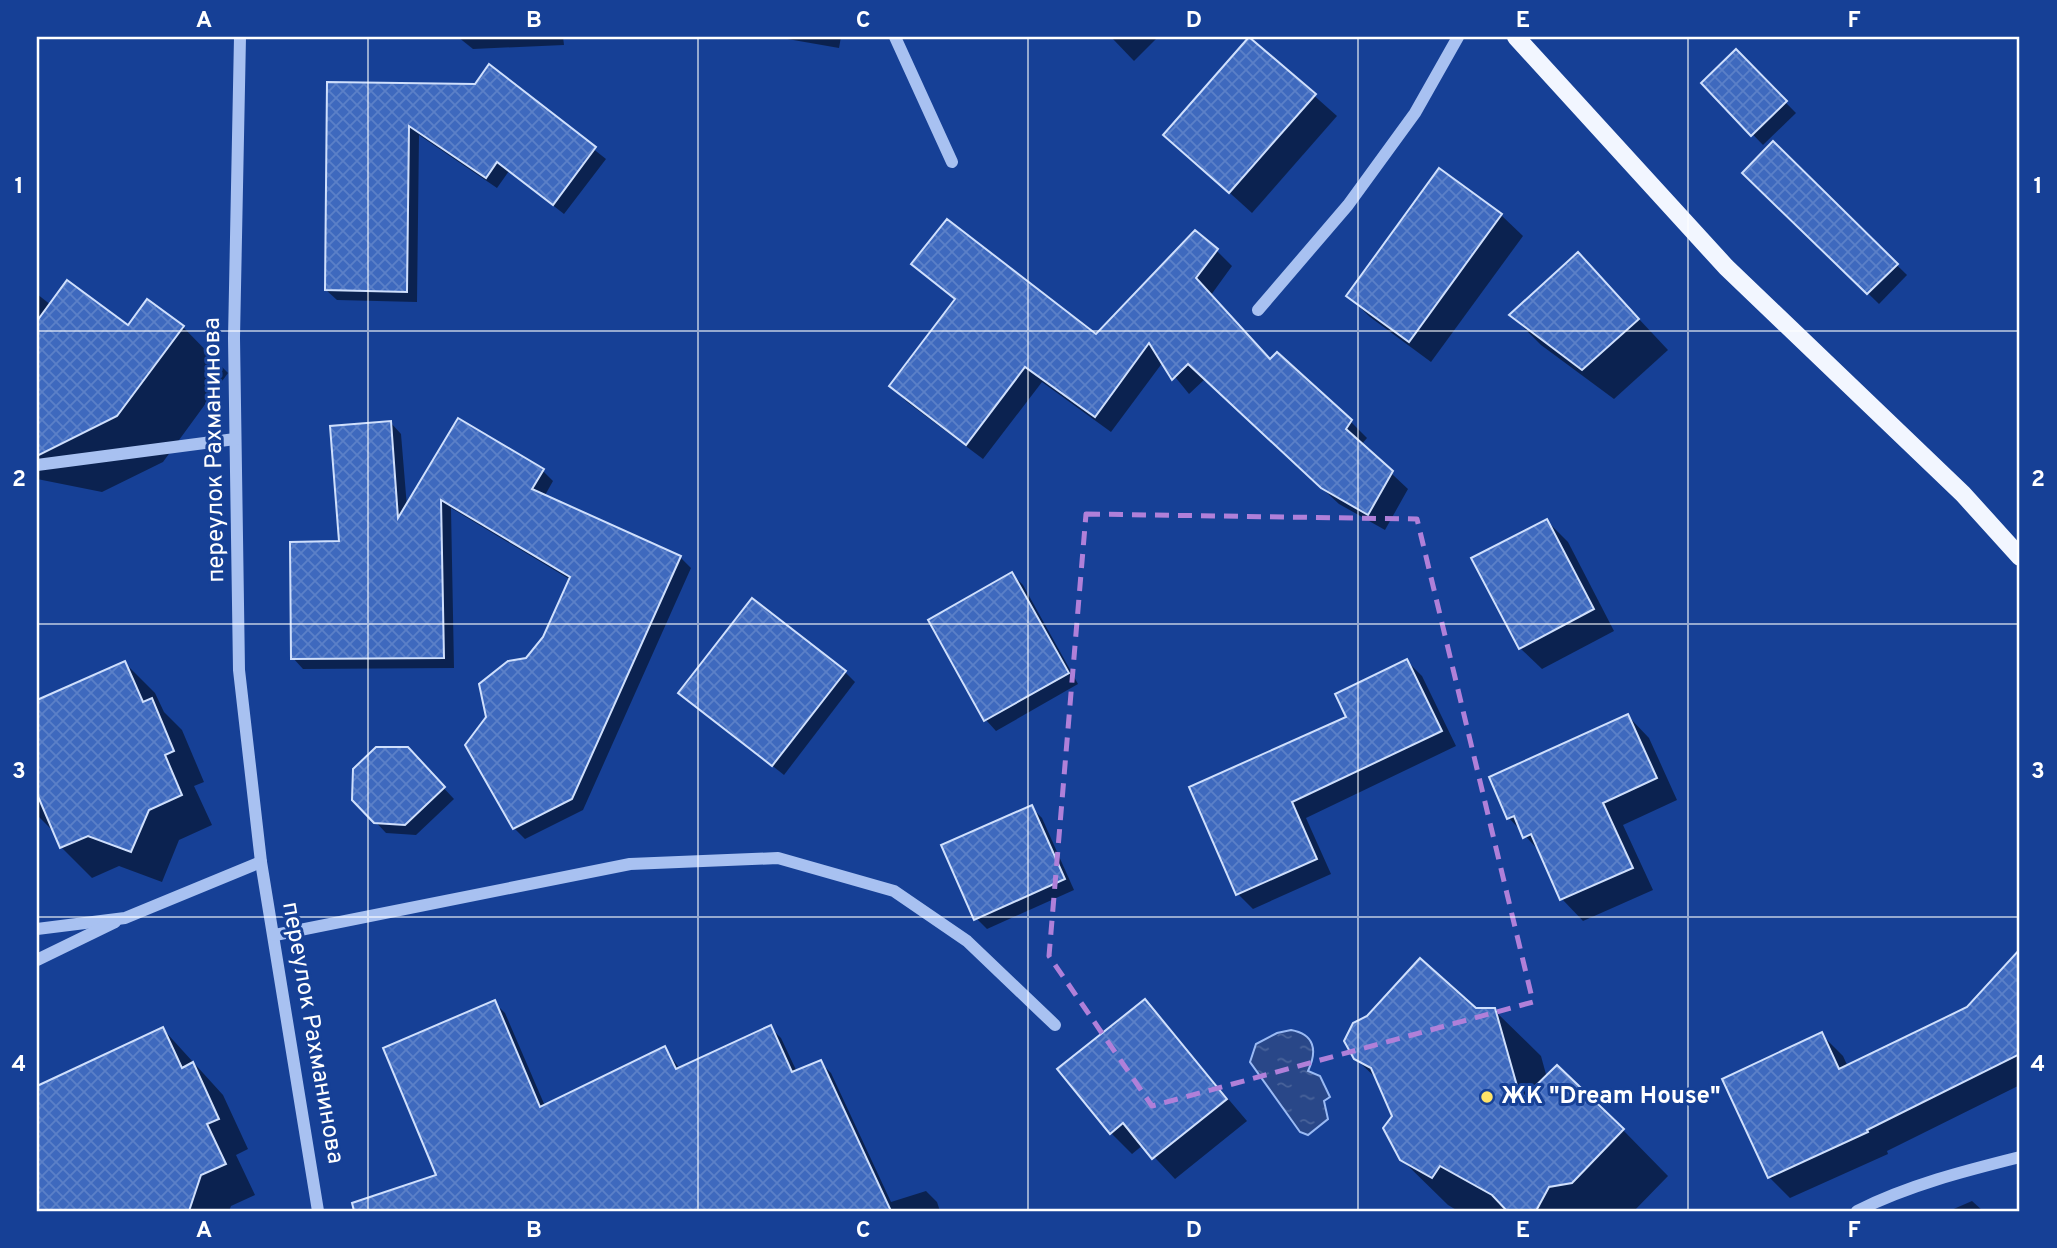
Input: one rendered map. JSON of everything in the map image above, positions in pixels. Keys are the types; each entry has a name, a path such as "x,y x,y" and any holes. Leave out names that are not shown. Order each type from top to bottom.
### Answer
{"main road":[{"path":"1517,37 1726,267 1963,494 2020,557"}],"street":[{"name":"переулок Рахманинова","path":"240,37 234,338 239,670 261,862 318,1211"},
{"path":"895,37 952,162"},
{"path":"1258,310 1348,205 1400,134 1458,37"},
{"path":"37,465 235,439"},
{"path":"275,935 630,864 778,858 894,891 967,941 1055,1025"},
{"path":"37,960 125,918 261,862"},
{"path":"37,929 125,918"},
{"path":"1857,1211 1887,1196 1956,1173 2020,1157"}],"highlighted area":[{"path":"1086,514 1417,519 1533,1002 1152,1106 1049,956"}],"water":[{"path":"1291,1030 1305,1035 1312,1044 1313,1056 1308,1071 1320,1076 1330,1097 1324,1101 1328,1119 1308,1135 1300,1132 1250,1062 1256,1044 1277,1033"}],"building":[{"path":"1249,37 1316,94 1229,193 1163,135"},
{"path":"1736,49 1787,101 1751,136 1701,83"},
{"path":"489,64 596,147 553,205 497,162 486,178 409,126 407,292 325,290 327,82 475,84"},
{"path":"1773,141 1898,264 1867,294 1742,173"},
{"path":"1439,168 1502,214 1409,342 1346,296"},
{"path":"947,219 1096,334 1195,230 1218,249 1196,278 1270,359 1277,352 1352,420 1346,429 1393,471 1368,515 1321,488 1188,364 1172,380 1149,343 1095,417 1025,367 966,445 889,386 955,299 911,264"},
{"path":"1578,252 1639,319 1582,370 1509,315"},
{"path":"67,280 128,325 147,299 184,326 117,416 37,456 37,321"},
{"path":"458,418 544,469 532,489 681,556 572,799 513,829 465,745 486,717 479,684 508,661 526,658 543,637 570,577 441,500 444,658 291,659 290,542 339,541 330,426 391,421 398,518"},
{"path":"1547,519 1594,609 1519,649 1471,558"},
{"path":"1012,572 1069,673 984,721 928,620"},
{"path":"752,598 846,671 772,766 678,693"},
{"path":"1407,659 1442,731 1292,802 1317,859 1236,895 1189,787 1346,717 1335,694"},
{"path":"125,661 143,702 152,698 174,751 165,755 182,795 149,810 131,852 88,836 60,848 37,794 37,700"},
{"path":"1628,714 1657,778 1603,803 1633,868 1560,900 1531,834 1523,838 1514,816 1507,819 1489,777"},
{"path":"376,747 408,747 445,787 405,825 374,823 352,800 353,769"},
{"path":"1032,805 1065,879 974,920 941,845"},
{"path":"2020,949 2020,1054 1867,1130 1868,1132 1768,1178 1722,1079 1822,1032 1839,1069 1967,1007"},
{"name":"ЖК \"Dream House\"","path":"1420,958 1476,1008 1495,1008 1521,1100 1557,1065 1624,1129 1572,1183 1549,1187 1536,1211 1507,1211 1492,1195 1440,1166 1432,1178 1400,1160 1383,1128 1392,1116 1371,1068 1354,1059 1344,1041 1353,1023 1367,1016"},
{"path":"1145,999 1227,1099 1152,1159 1123,1123 1110,1134 1057,1069"},
{"path":"495,1000 540,1107 665,1046 676,1069 771,1025 792,1072 821,1060 891,1211 354,1211 352,1203 436,1175 383,1048"},
{"path":"163,1027 182,1068 193,1062 219,1119 207,1124 226,1164 201,1175 189,1211 37,1211 37,1086"}],"place":[{"name":"ЖК \"Dream House\"","path":"1487,1097"}]}
